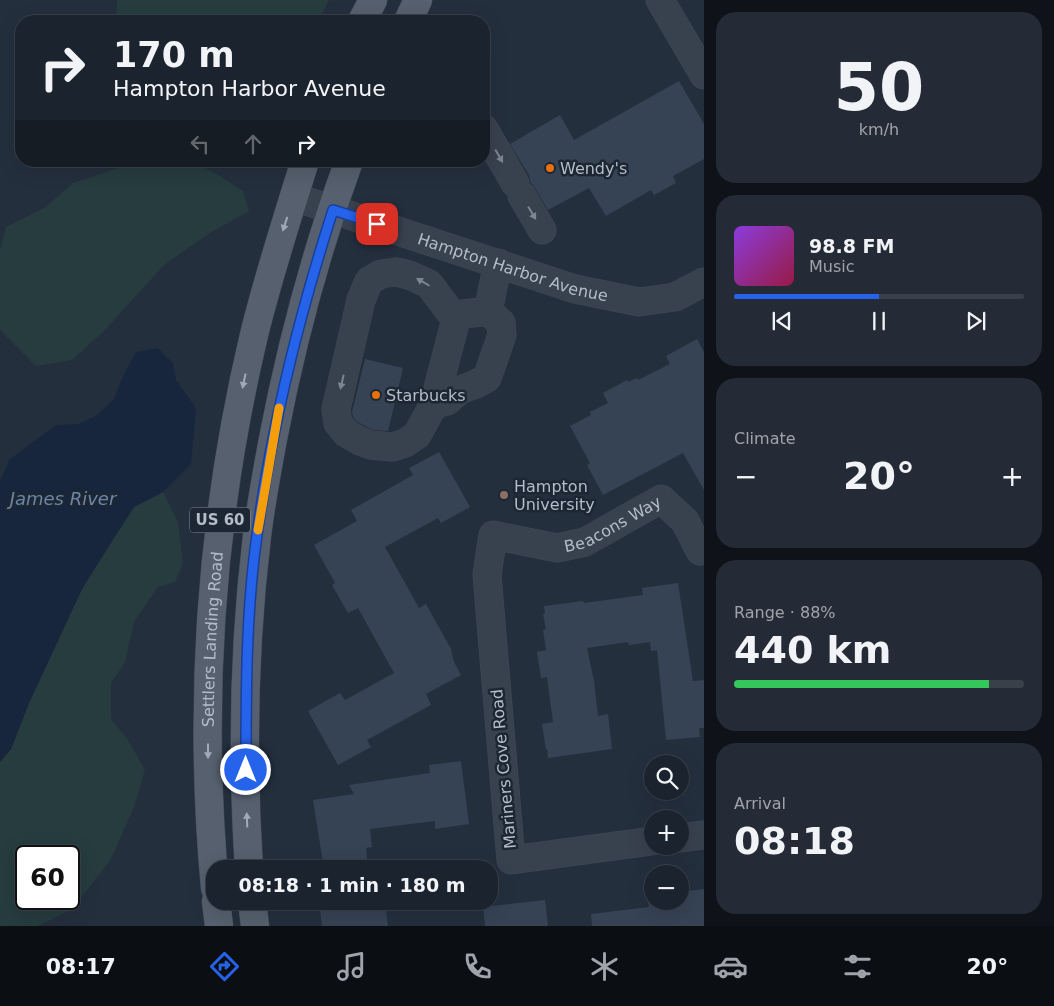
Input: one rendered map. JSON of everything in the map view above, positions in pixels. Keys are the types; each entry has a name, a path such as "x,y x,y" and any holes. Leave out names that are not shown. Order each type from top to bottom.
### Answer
{"main road":[{"path":"365,15 372,0"},
{"path":"411,15 418,0"},
{"name":"Settlers Landing Road","path":"213,860 208,731 209,666 217,549 236,422 252,345 276,254 304,167"},
{"name":"US 60","path":"249,860 246,789 247,677 257,535 282,392 299,322 347,167"},
{"path":"217,910 219,926"},
{"path":"253,910 255,926"}],"street":[{"path":"660,0 704,75"},
{"path":"490,140 542,230"},
{"name":"Hampton Harbor Avenue","path":"294,196 575,289 639,302 675,297 704,282"},
{"path":"488,311 498,264"},
{"path":"457,315 434,404 416,435 393,447 371,445 346,433 338,423 336,410 361,300 369,282 381,274 396,272 429,284 450,312 457,315 488,311"},
{"path":"434,404 447,401 460,390 487,378 502,335 500,323 488,311"},
{"name":"Beacons Way","path":"493,535 556,548 585,542 661,498 685,521 700,551 704,549"},
{"name":"Mariners Cove Road","path":"493,535 487,575 511,860 644,843"},
{"path":"689,837 704,835"}],"green space":[{"path":"117,0 329,0 321,15 116,15"},
{"path":"121,167 204,167 243,191 249,211 210,233 165,264 103,332 72,360 36,366 0,330 0,250 6,227 46,207 73,183"},
{"path":"163,492 178,522 183,564 175,582 158,587 134,622 125,662 111,683 111,719 128,740 145,770 134,807 110,861 80,899 80,845 15,845 15,910 71,910 37,926 0,926 0,762 11,749 29,703 82,589 134,507"}],"water":[{"name":"James River","path":"158,348 173,363 176,380 196,408 191,464 163,492 134,507 113,539 82,589 29,703 11,749 0,762 0,481 10,459 56,425 78,424 96,416 114,399 124,374 136,352"}],"building":[{"path":"679,81 704,124 704,159 673,176 676,183 654,195 651,190 606,216 589,188 548,210 510,144 560,115 574,140"},
{"path":"697,339 704,352 704,490 683,453 603,495 587,465 590,463 570,426 591,415 590,412 608,403 603,393 627,380 628,382 637,378 638,380 670,364 666,356"},
{"name":"Starbucks","path":"365,359 403,368 388,431 374,430 356,421 353,417 352,412"},
{"path":"439,452 470,507 441,523 438,518 385,547 419,608 426,604 451,649 454,662 461,675 426,694 431,705 367,740 371,747 338,765 308,711 340,693 345,700 394,673 358,608 348,613 332,585 335,583 314,545 357,521 351,510 413,475 409,468"},
{"path":"678,583 693,681 704,680 704,728 699,728 700,737 666,740 657,650 651,651 650,642 629,645 628,642 587,648 594,681 598,716 608,714 612,749 548,758 542,724 553,722 547,677 541,678 537,652 546,650 543,630 546,629 543,614 545,613 544,606 643,595 642,588"},
{"path":"461,761 469,824 435,829 435,821 370,829 372,847 366,848 367,860 323,860 313,800 354,794 349,785 430,773 429,765"},
{"path":"704,889 704,926 592,926 591,914 644,908 644,910 689,910 689,891"},
{"path":"545,900 548,926 485,926 483,910 498,910 498,905"},
{"path":"320,910 386,910 388,926 322,926"}],"slow traffic":[{"path":"258,530 279,408"}],"place":[{"name":"Wendy's","path":"550,168"},
{"name":"Starbucks","path":"376,395"},
{"name":"Hampton University","path":"504,495"}],"route":[{"path":"246,770 247,668 257,535 286,374 318,255 333,210 377,224"}]}
